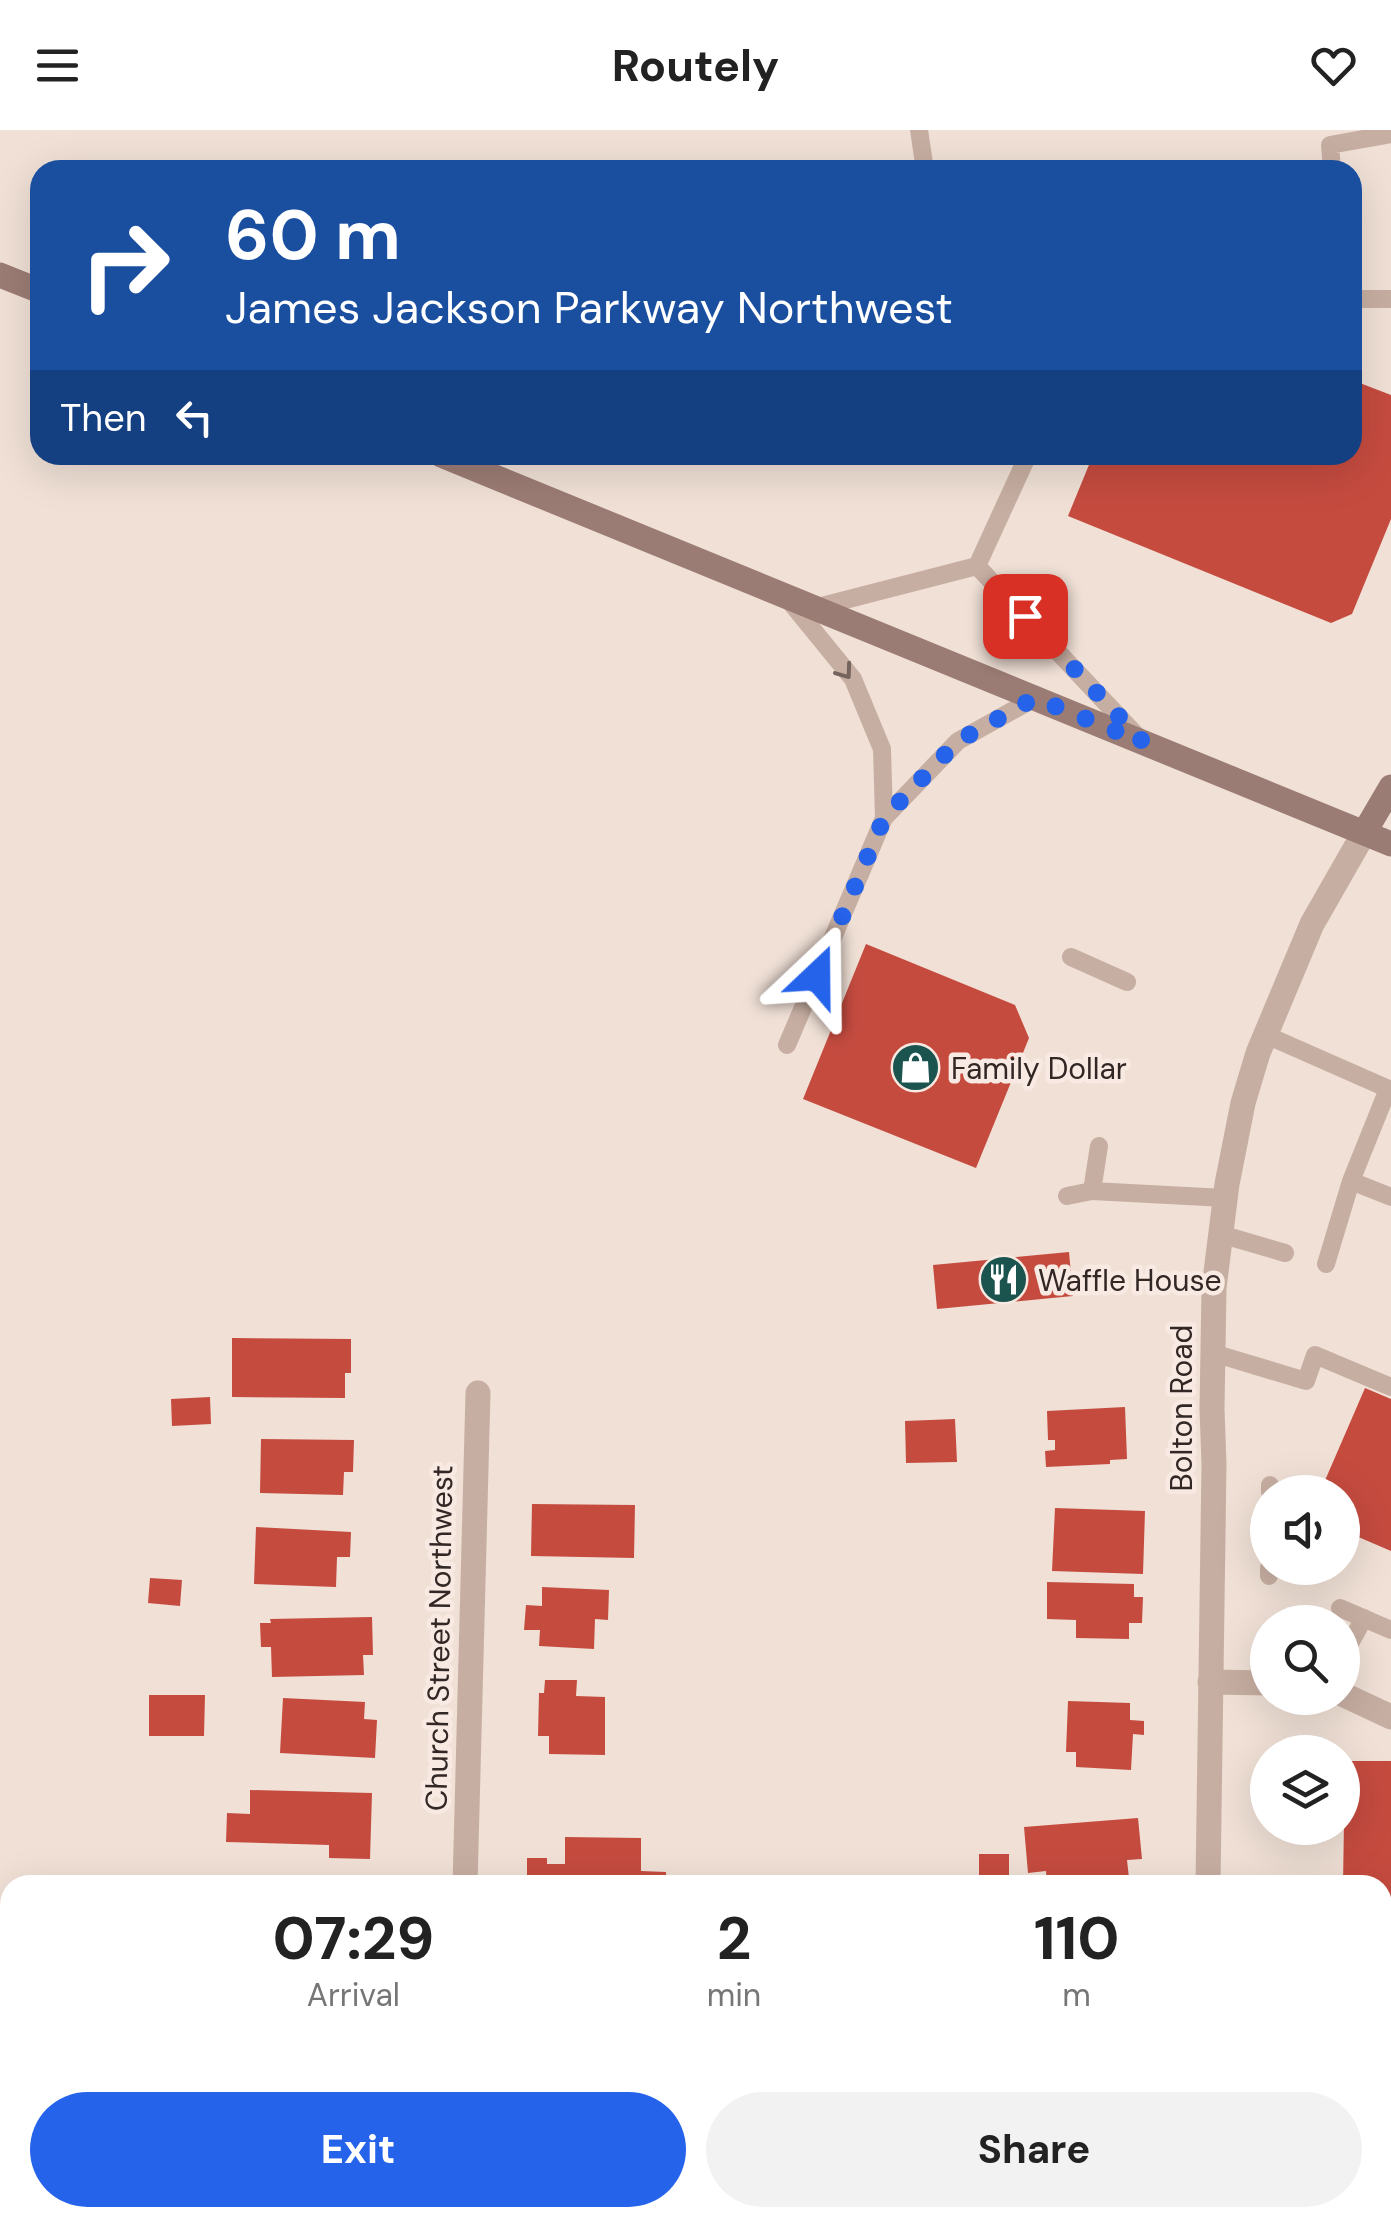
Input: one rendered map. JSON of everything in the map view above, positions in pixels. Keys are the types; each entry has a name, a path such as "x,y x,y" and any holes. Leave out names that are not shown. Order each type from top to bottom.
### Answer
{"main road":[{"path":"0,274 30,287"},
{"path":"465,465 1391,844"},
{"name":"Bolton Road","path":"1364,832 1391,787"}],"street":[{"name":"Bolton Road","path":"1208,1875 1214,1288 1225,1198 1244,1104 1266,1035 1312,924 1364,832"},
{"name":"Church Street Northwest","path":"465,1875 478,1393"},
{"path":"1210,1682 1250,1683"},
{"path":"1360,1702 1391,1717"}],"lane":[{"path":"918,130 923,160"},
{"path":"1331,160 1330,145 1391,134"},
{"path":"1362,299 1391,299"},
{"path":"978,566 1023,465"},
{"path":"814,608 978,566"},
{"path":"978,566 1143,742"},
{"path":"785,596 852,680 882,749 884,818"},
{"path":"788,1045 884,818 958,741 1035,698"},
{"path":"1072,957 1127,982"},
{"path":"1266,1035 1389,1090 1351,1181 1326,1264"},
{"path":"1092,1191 1099,1146"},
{"path":"1351,1181 1391,1197"},
{"path":"1068,1196 1092,1191 1225,1198"},
{"path":"1220,1234 1285,1253"},
{"path":"1213,1353 1306,1381 1315,1355 1391,1387"},
{"path":"1360,1616 1391,1630"},
{"path":"1360,1625 1364,1618"}],"building":[{"path":"1362,384 1391,395 1391,519 1352,614 1331,623 1068,516 1089,465 1362,465"},
{"name":"Family Dollar","path":"866,944 1015,1005 1029,1038 976,1168 803,1099"},
{"name":"Waffle House","path":"1069,1252 1073,1296 937,1309 933,1265"},
{"path":"232,1338 351,1339 351,1373 345,1373 345,1398 232,1397"},
{"path":"1365,1388 1391,1399 1391,1551 1360,1538 1360,1475 1327,1475"},
{"path":"210,1397 211,1424 172,1426 171,1399"},
{"path":"1125,1407 1127,1459 1110,1460 1110,1464 1046,1467 1045,1451 1055,1450 1055,1440 1048,1440 1047,1411"},
{"path":"955,1419 957,1462 906,1463 905,1421"},
{"path":"261,1439 354,1440 353,1472 344,1472 343,1495 260,1493"},
{"path":"532,1504 635,1505 634,1558 531,1556"},
{"path":"1055,1508 1145,1511 1143,1574 1052,1571"},
{"path":"256,1527 351,1532 350,1557 337,1557 336,1587 254,1584"},
{"path":"150,1578 182,1580 180,1606 148,1603"},
{"path":"1047,1582 1134,1584 1134,1597 1143,1597 1142,1623 1129,1623 1129,1639 1076,1638 1076,1620 1047,1619"},
{"path":"542,1587 609,1590 608,1620 595,1619 594,1649 539,1646 540,1630 524,1630 526,1605 542,1606"},
{"path":"372,1617 373,1655 363,1655 364,1675 272,1677 271,1647 261,1647 260,1623 271,1623 270,1619"},
{"path":"545,1680 577,1680 576,1696 605,1697 605,1755 549,1754 549,1736 538,1736 539,1693 544,1693"},
{"path":"149,1695 205,1695 204,1736 149,1736"},
{"path":"283,1698 365,1702 364,1719 377,1720 375,1758 280,1753"},
{"path":"1068,1701 1130,1703 1130,1720 1144,1721 1144,1735 1133,1734 1131,1770 1076,1767 1076,1752 1066,1752"},
{"path":"1360,1761 1391,1761 1391,1875 1343,1875 1344,1845 1360,1845"},
{"path":"250,1790 372,1793 370,1859 329,1858 329,1845 226,1842 227,1813 250,1814"},
{"path":"1138,1818 1142,1859 1127,1860 1129,1875 1028,1873 1024,1827"},
{"path":"565,1837 641,1838 641,1871 666,1875 527,1875 527,1858 547,1858 547,1864 565,1864"},
{"path":"979,1854 1009,1854 1009,1875 979,1875"}],"place":[{"name":"Family Dollar","path":"916,1068"},
{"name":"Waffle House","path":"1003,1280"}],"route":[{"path":"817,976 884,818 958,741 1035,698 1143,742 1025,616"}]}
